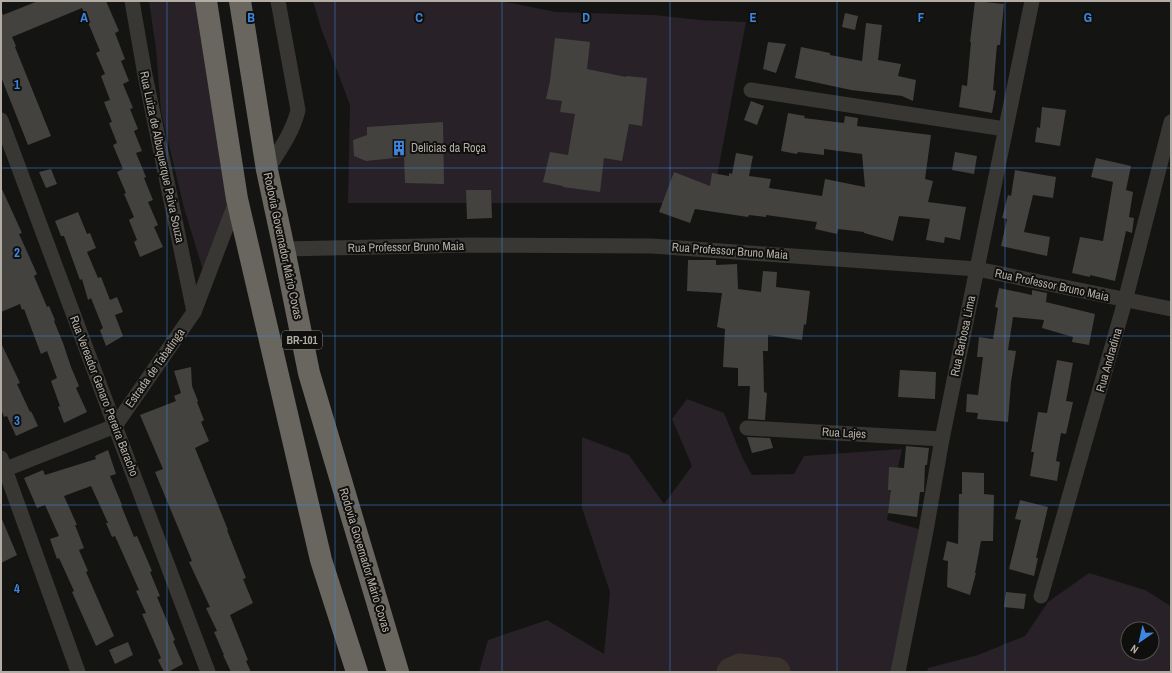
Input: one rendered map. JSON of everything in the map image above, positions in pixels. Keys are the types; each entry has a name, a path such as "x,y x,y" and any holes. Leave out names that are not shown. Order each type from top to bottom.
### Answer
{"highway":[{"name":"BR-101","path":"206,1 237,199 321,560 356,672"},
{"name":"Rodovia Governador Mário Covas","path":"240,1 266,170 284,249 308,373 398,672"}],"street":[{"name":"Rua Luiza de Albuquerque Paiva Souza","path":"132,1 145,75 194,312"},
{"path":"266,170 295,123 298,110 278,1"},
{"name":"Rua Barbosa Lima","path":"898,672 942,439 1032,1"},
{"path":"751,90 1005,129"},
{"name":"Rua Vereador Genaro Pereira Baracho","path":"1,120 208,672"},
{"name":"Rua Andradina","path":"1041,596 1125,301 1171,122"},
{"name":"Estrada de Tabatinga","path":"115,426 194,312 237,199"},
{"name":"Rua Professor Bruno Maia","path":"284,249 470,245 652,246 977,269 1171,310"},
{"path":"78,672 3,467 115,426"},
{"name":"Rua Lajes","path":"747,428 942,439"}],"shaded area":[{"path":"149,1 204,1 237,199 206,280 184,208 161,112 156,49"},
{"path":"313,1 500,1 556,12 655,15 699,20 746,22 712,203 348,203 350,105 321,28"},
{"path":"687,399 724,413 743,459 752,475 794,474 804,456 902,449 887,520 926,531 898,672 479,672 488,640 547,620 604,654 610,592 582,508 582,437 629,455 664,504 692,466 672,419"},
{"path":"1089,573 1145,590 1171,606 1171,672 927,672 928,668 978,655 1025,636 1048,602"}],"building":[{"path":"38,1 106,1 119,31 115,33 125,59 121,61 129,81 123,84 133,108 130,109 138,129 134,131 142,151 136,153 146,177 144,178 153,200 148,202 158,225 154,227 163,247 140,257 134,242 137,240 129,220 134,217 124,194 126,193 117,172 123,169 113,145 117,143 109,123 112,122 104,102 110,100 101,76 105,74 96,53 100,51 82,8 12,37 51,136 28,145 1,77 1,10 3,15"},
{"path":"975,1 1004,4 1000,45 997,45 993,90 996,91 992,113 959,107 962,85 967,86"},
{"path":"845,13 858,16 855,30 842,27"},
{"path":"866,23 882,25 878,60 901,64 898,76 916,80 913,101 902,96 851,90 795,78 801,47 830,53 830,55 862,61"},
{"path":"555,38 590,42 587,69 626,77 647,78 642,126 629,124 622,161 604,158 600,192 563,187 543,182 550,152 568,155 575,114 560,112 562,101 546,99 550,81"},
{"path":"768,42 786,44 776,73 763,69"},
{"path":"751,101 764,106 757,125 744,120"},
{"path":"1042,107 1066,110 1060,146 1035,142 1037,127 1040,128"},
{"path":"788,113 805,116 804,118 844,123 845,116 858,118 857,126 931,135 925,179 933,181 928,202 966,207 960,240 945,237 944,243 926,240 930,219 899,216 893,241 864,232 838,229 837,234 815,229 817,222 766,215 766,217 749,215 748,217 695,209 690,223 659,212 674,172 710,186 712,173 729,176 729,173 732,174 736,153 753,156 749,176 771,179 769,188 822,196 825,179 865,187 862,154 824,149 824,155 798,152 797,154 781,151"},
{"name":"Delicias da Roça","path":"443,122 444,184 405,183 404,157 366,161 354,156 353,140 367,135 367,127"},
{"path":"955,152 977,156 974,174 952,170"},
{"path":"1096,158 1131,166 1126,190 1133,192 1129,217 1134,218 1132,233 1126,231 1115,281 1090,275 1090,277 1072,273 1080,237 1103,241 1113,182 1091,177"},
{"path":"51,169 57,184 46,188 39,172"},
{"path":"1015,170 1056,177 1053,198 1033,195 1024,232 1050,237 1047,256 1001,246 1007,219 1002,218 1008,195 1011,196"},
{"path":"1,187 22,233 19,234 37,274 34,276 47,307 49,306 55,320 54,321 79,386 76,388 87,412 64,423 58,407 60,406 51,381 57,378 47,351 41,354 24,309 22,310 20,304 1,312"},
{"path":"466,190 491,190 492,218 467,219"},
{"path":"78,212 87,234 90,233 96,248 87,252 98,278 101,277 110,300 117,297 123,312 115,315 123,336 106,346 100,330 103,328 91,298 88,300 82,279 80,280 64,236 61,236 55,221"},
{"path":"688,260 716,260 716,265 737,264 738,289 761,292 763,271 777,272 776,287 810,291 806,325 804,324 802,340 768,335 768,351 763,351 764,392 767,393 765,420 748,419 750,386 738,386 738,368 723,367 725,329 717,327 722,293 687,291"},
{"path":"999,288 1032,295 1032,290 1047,293 1046,302 1095,314 1089,345 1072,342 1073,337 1042,328 1044,320 1013,317 1008,350 1016,351 1011,382 1008,422 977,419 978,413 966,412 967,394 978,395 983,357 977,357 979,337 993,339 998,308 995,307"},
{"path":"1,343 20,383 17,384 38,426 16,436 7,416 4,417 1,409"},
{"path":"1057,360 1073,363 1066,401 1073,402 1066,434 1061,433 1056,461 1060,462 1057,481 1030,476 1034,452 1031,452 1038,412 1047,413"},
{"path":"191,367 192,386 204,420 201,422 209,441 195,448 246,578 243,579 253,603 230,615 248,660 246,661 251,672 231,672 223,655 214,632 217,631 206,608 210,607 189,562 192,561 155,472 163,469 140,415 176,401 174,396 181,393 174,371"},
{"path":"900,370 936,372 935,399 898,397"},
{"path":"747,437 770,438 773,448 752,453"},
{"path":"906,446 929,448 927,465 925,465 924,492 920,492 917,517 888,513 891,490 888,490 889,467 904,468"},
{"path":"108,450 116,474 110,476 134,537 137,536 152,571 150,572 160,596 157,597 175,640 173,641 183,664 168,672 164,672 158,660 161,658 142,614 146,613 136,591 139,590 115,536 112,537 106,523 108,523 91,486 64,496 77,525 75,525 84,548 79,550 88,571 86,572 114,636 96,646 72,592 74,591 59,558 57,559 50,539 59,536 45,505 37,508 24,478 43,470 45,475 96,459 95,456"},
{"path":"962,472 984,473 984,494 994,495 993,541 981,541 976,573 970,595 947,587 948,561 943,560 947,541 958,544 959,494 962,494"},
{"path":"1020,500 1048,507 1036,558 1038,558 1034,576 1009,569 1021,520 1015,519"},
{"path":"1,517 17,555 1,563"},
{"path":"1006,592 1026,594 1024,609 1004,607"},
{"path":"128,642 133,655 115,664 109,650"}],"waterway":[{"path":"731,672 740,668 776,672"}],"place":[{"name":"Delicias da Roça","path":"399,148"}]}
